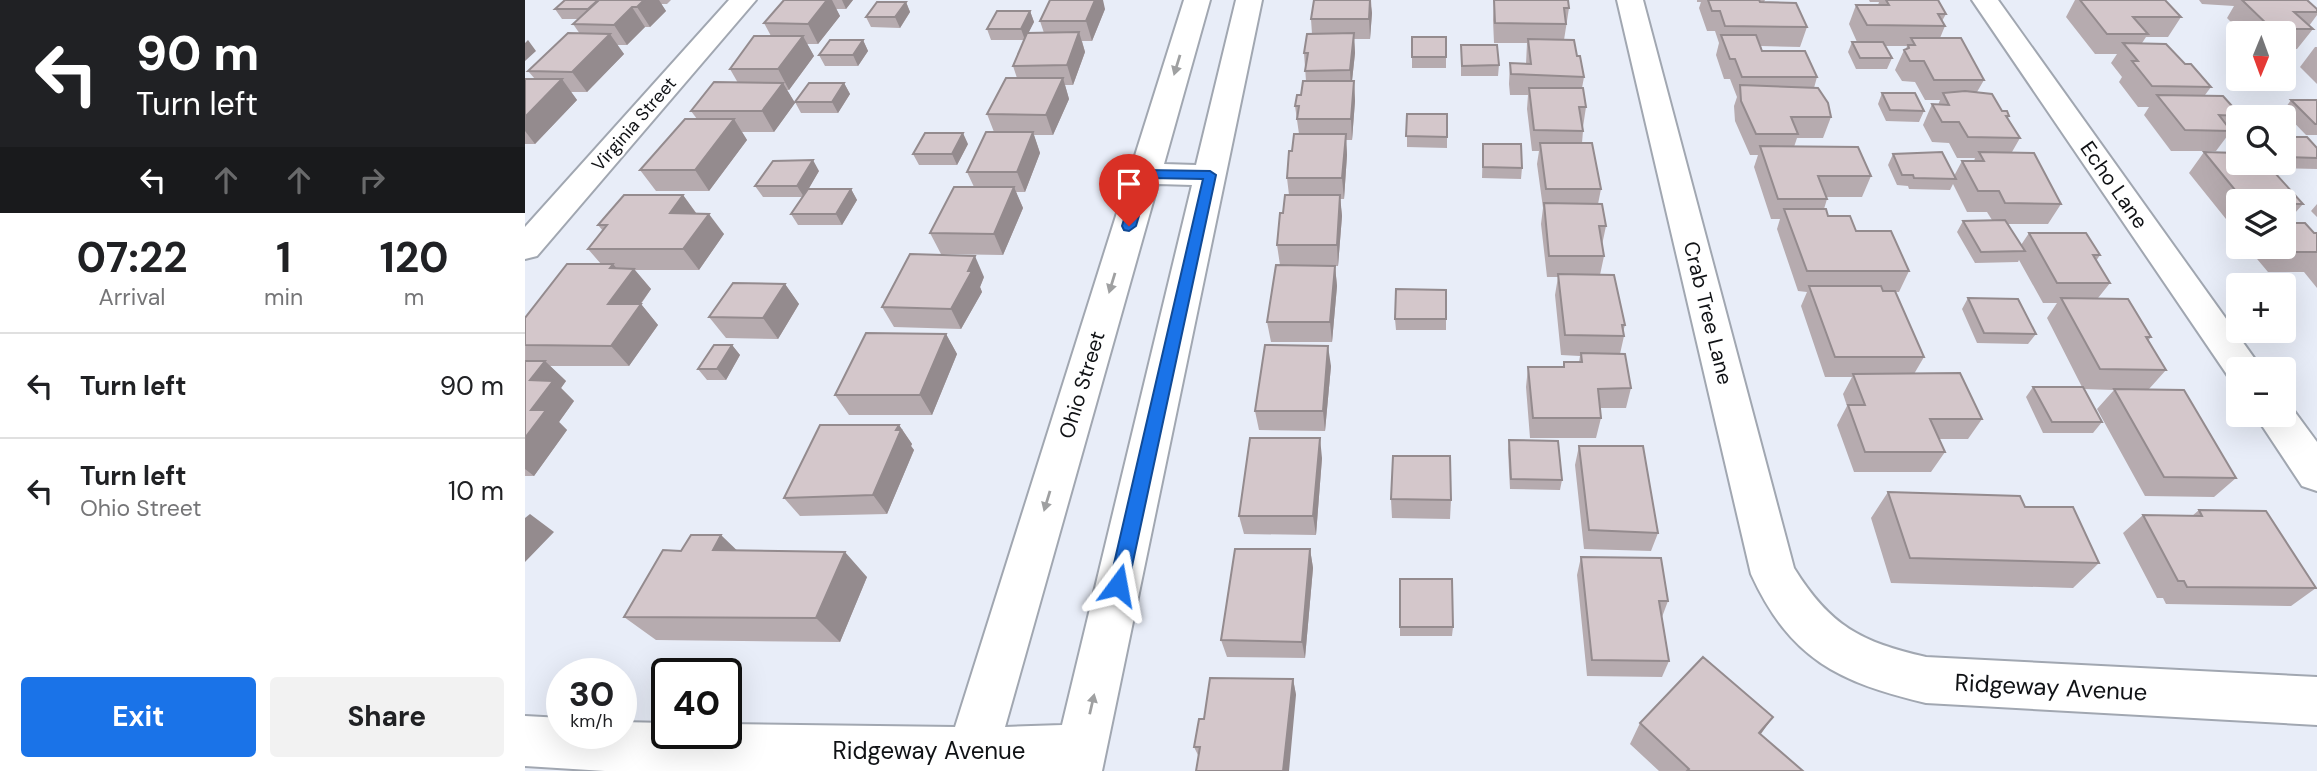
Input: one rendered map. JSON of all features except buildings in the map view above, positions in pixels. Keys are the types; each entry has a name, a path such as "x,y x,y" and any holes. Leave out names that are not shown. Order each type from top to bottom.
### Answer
{"street":[{"name":"Virginia Street","path":"525,248 743,0"},
{"name":"Ohio Street","path":"970,762 1197,0"},
{"path":"1079,760 1249,0"},
{"name":"Crab Tree Lane","path":"1630,0 1773,574 1788,603 1802,618"},
{"name":"Echo Lane","path":"1985,0 2235,357"},
{"path":"1145,174 1210,175"},
{"path":"2284,427 2317,474"},
{"name":"Ridgeway Avenue","path":"1802,618 1812,630 1843,653 1878,670 1926,680 2317,701"},
{"name":"Ridgeway Avenue","path":"525,741 970,762 1079,760"}],"route":[{"path":"1118,585 1210,175 1145,174 1129,226"}]}
